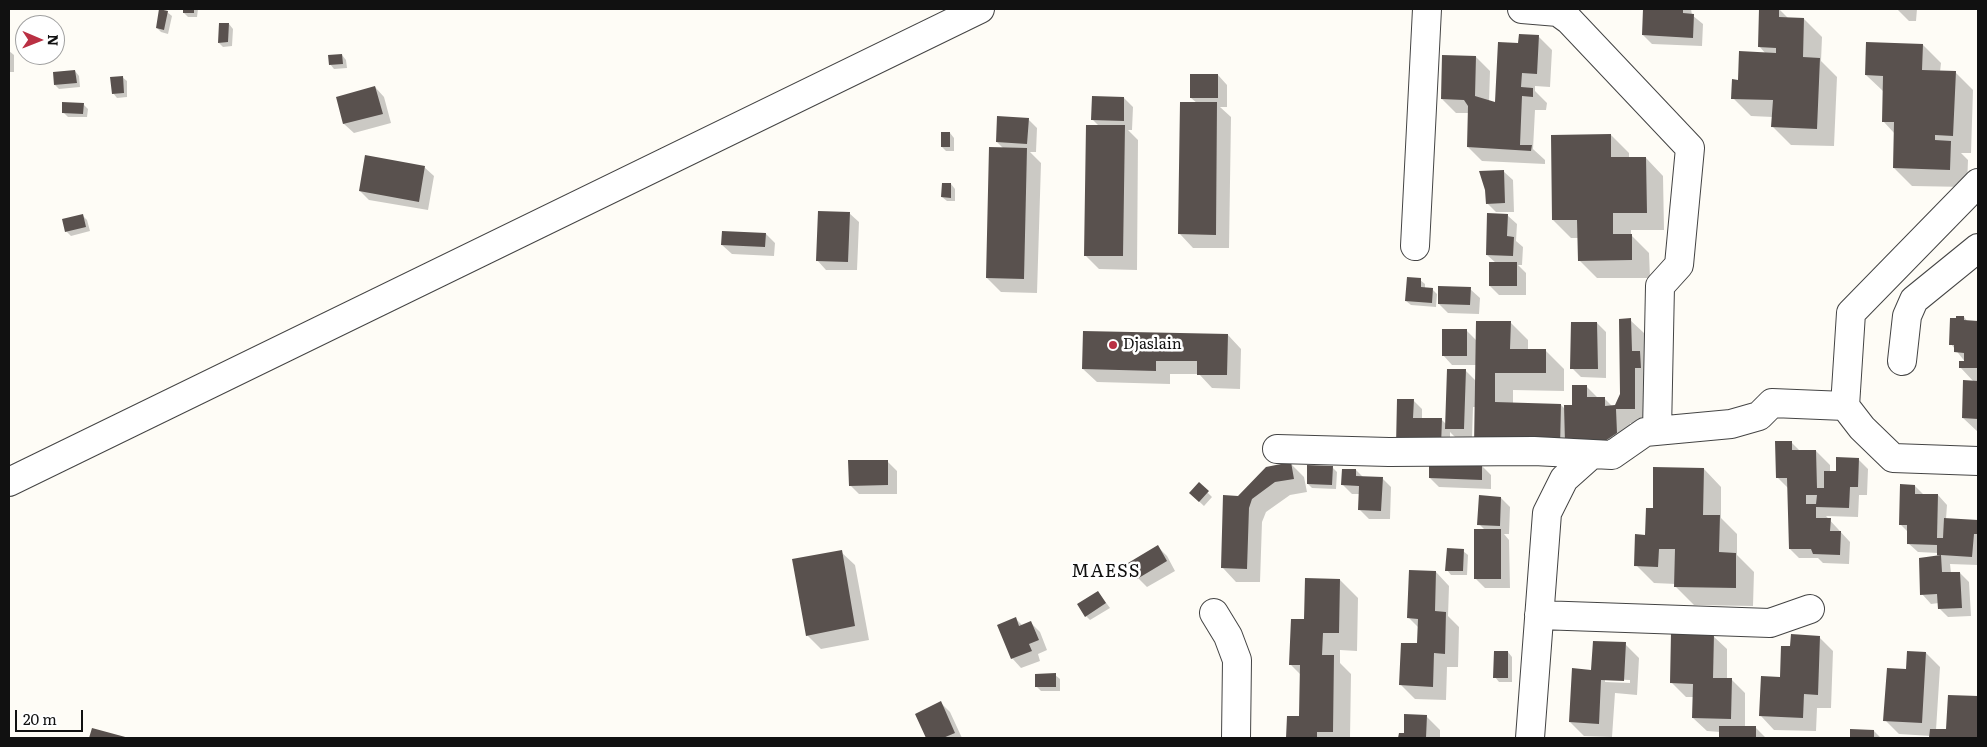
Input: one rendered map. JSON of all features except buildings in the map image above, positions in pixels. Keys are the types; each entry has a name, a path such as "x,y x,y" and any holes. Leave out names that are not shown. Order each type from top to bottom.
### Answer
{"street":[{"path":"9,482 980,9"},
{"path":"1415,246 1427,9"},
{"path":"1522,9 1558,12 1570,20 1690,148 1679,264 1660,286 1657,431"},
{"path":"1844,406 1851,313 1978,183"},
{"path":"1902,361 1907,316 1914,300 1978,248"},
{"path":"1277,449 1612,455 1645,432 1731,424 1759,416 1772,403 1844,406 1893,458 1978,461"},
{"path":"1530,738 1547,513 1564,479 1592,454"},
{"path":"1539,615 1770,623 1810,609"},
{"path":"1214,613 1228,636 1237,660 1236,738"}],"place":[{"name":"Djaslain","path":"1113,345"}],"district":[{"name":"MAESS","path":"1106,572"}]}
